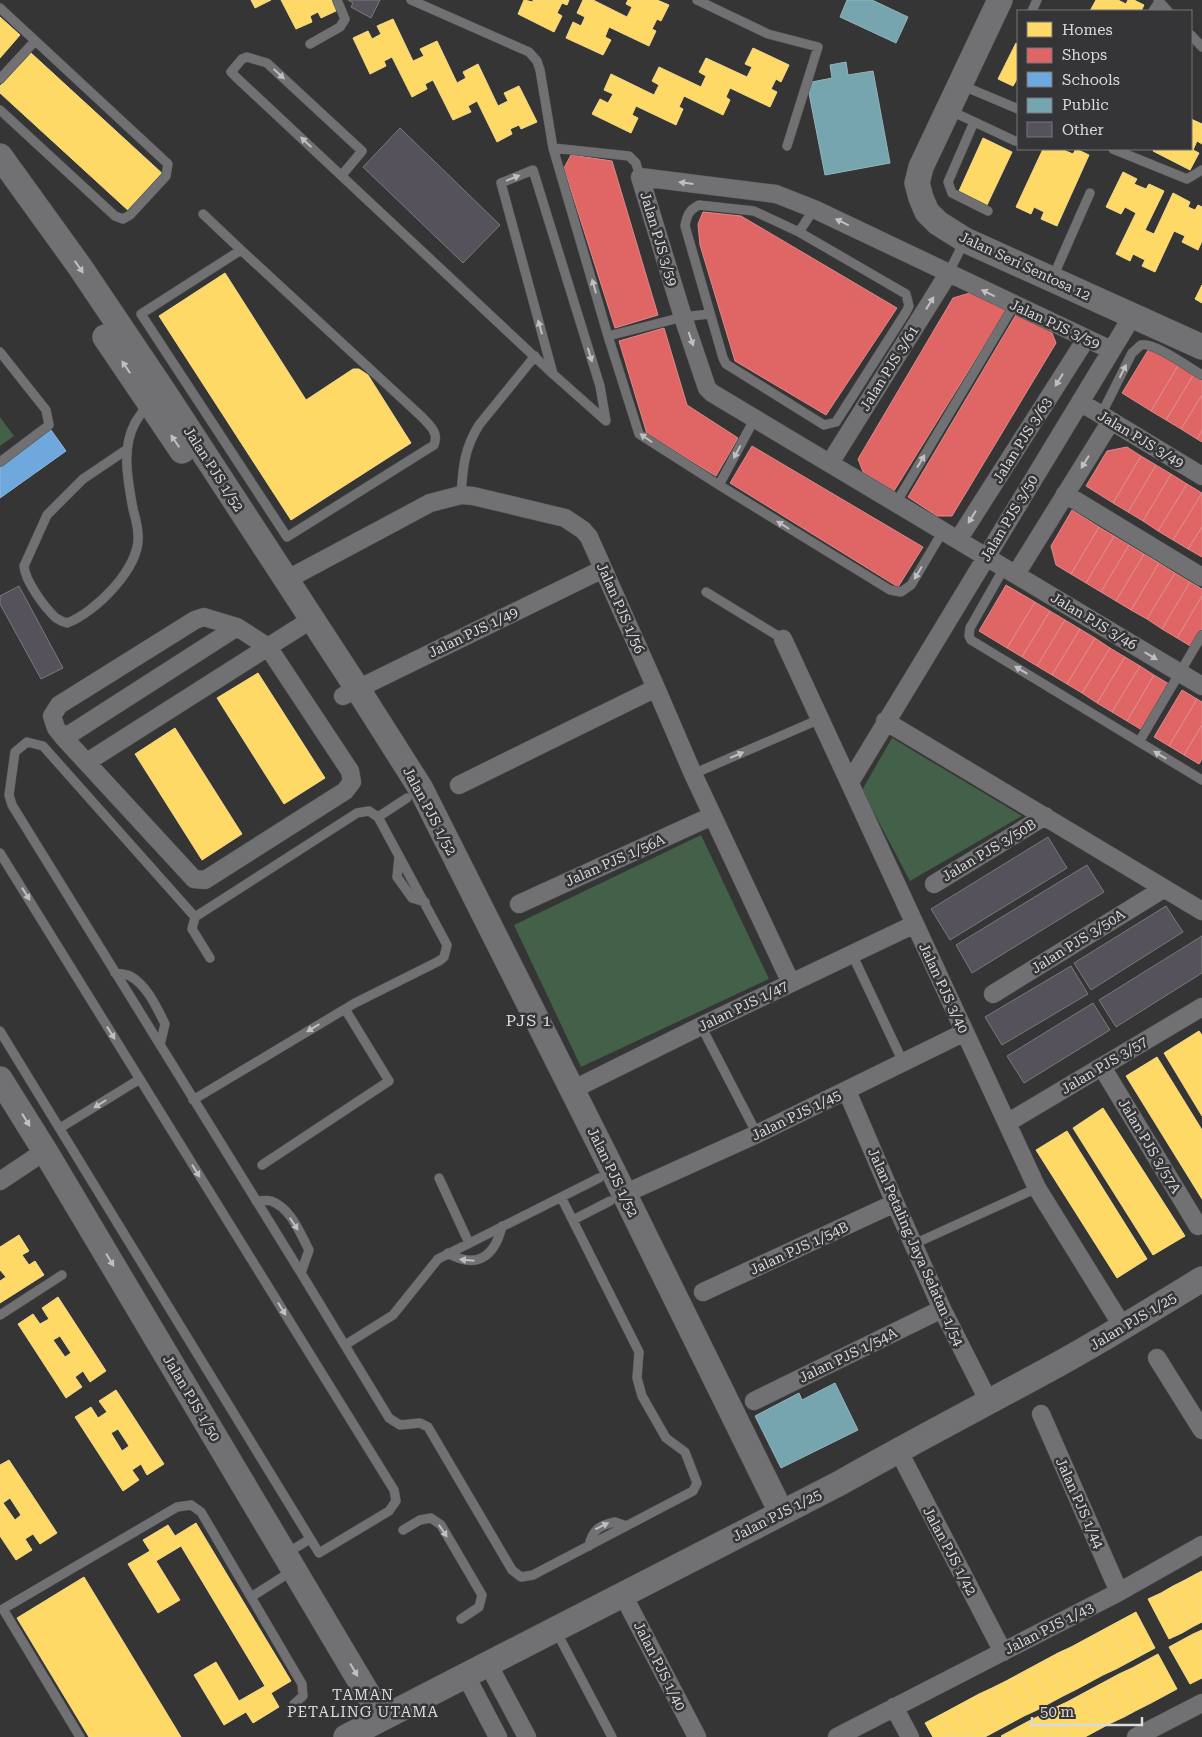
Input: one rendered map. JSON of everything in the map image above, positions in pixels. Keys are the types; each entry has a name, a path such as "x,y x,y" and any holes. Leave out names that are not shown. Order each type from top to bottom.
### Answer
{"street":[{"name":"Jalan Seri Sentosa 12","path":"1000,0 922,167 917,182 920,198 927,212 938,223 965,240 1202,347"},
{"name":"Jalan PJS 1/52","path":"0,156 166,391 286,580 305,624"},
{"name":"Jalan PJS 1/52","path":"0,177 166,391 305,624 414,793 572,1090 606,1175"},
{"name":"Jalan PJS 3/59","path":"986,557 712,393 707,388 683,318 640,177 776,194 814,208 948,274 1111,350"},
{"name":"Jalan PJS 3/61","path":"830,463 888,356 948,274"},
{"name":"Jalan PJS 3/50","path":"850,782 885,721 1133,315"},
{"name":"Jalan PJS 3/63","path":"951,536 1086,339"},
{"name":"Jalan PJS 3/49","path":"1080,402 1202,476"},
{"path":"1010,571 1065,494 1106,418"},
{"path":"1065,494 1202,577"},
{"name":"Jalan PJS 1/56","path":"286,580 430,503 461,496 473,496 568,519 588,534 693,774 791,983"},
{"name":"Jalan PJS 3/46","path":"986,557 1202,686"},
{"name":"Jalan PJS 1/49","path":"350,692 603,569"},
{"path":"204,617 238,626 268,647 350,771 352,782 345,791 221,870 204,880 194,879 64,738 56,728 52,716 59,705 195,620 204,617"},
{"path":"87,762 305,624"},
{"path":"64,738 238,626"},
{"name":"Jalan PJS 3/40","path":"783,639 1037,1188 1123,1327"},
{"path":"459,785 656,688"},
{"path":"885,721 1202,911"},
{"name":"Jalan PJS 1/52","path":"414,793 481,937 606,1175 774,1516"},
{"name":"Jalan PJS 1/56A","path":"519,904 712,816"},
{"name":"Jalan PJS 3/50B","path":"934,884 1045,816"},
{"name":"Jalan PJS 3/50A","path":"993,994 1163,889"},
{"name":"Jalan PJS 1/47","path":"572,1090 915,924"},
{"name":"Jalan PJS 3/57","path":"1007,1123 1202,1008"},
{"name":"Jalan PJS 1/45","path":"617,1198 847,1091 964,1032"},
{"name":"Jalan PJS 3/57A","path":"1102,1067 1198,1226"},
{"name":"Jalan PJS 1/50","path":"0,1079 38,1156 287,1567 365,1727"},
{"name":"Jalan Petaling Jaya Selatan 1/54","path":"847,1091 942,1309 988,1402"},
{"name":"Jalan PJS 1/50","path":"0,1111 38,1156"},
{"path":"2,1175 38,1156"},
{"name":"Jalan PJS 1/54B","path":"703,1292 895,1203"},
{"name":"Jalan PJS 1/25","path":"365,1727 840,1483 1123,1327 1202,1279"},
{"name":"Jalan PJS 1/54A","path":"754,1401 942,1309"},
{"path":"1157,1358 1202,1430"},
{"name":"Jalan PJS 1/44","path":"1040,1414 1119,1592"},
{"name":"Jalan PJS 1/42","path":"898,1450 1003,1652"},
{"name":"Jalan PJS 1/43","path":"837,1737 1119,1592 1202,1545"},
{"name":"Jalan PJS 1/40","path":"624,1595 697,1737"},
{"path":"488,1664 527,1737"},
{"path":"466,1676 498,1737"},
{"path":"1136,1737 1202,1703"},
{"path":"894,1707 910,1737"}],"lane":[{"path":"310,44 340,27 345,19 337,0"},
{"path":"410,0 529,52 538,61 553,148 639,434 890,590 901,592 911,585 951,536"},
{"path":"697,0 768,34 818,46 787,146"},
{"path":"1158,1 1167,10"},
{"path":"0,8 168,164 166,176 130,215 123,219 115,216 0,110"},
{"path":"1192,36 1202,46"},
{"path":"0,80 36,41"},
{"path":"342,175 362,151 267,63 247,57 242,59 231,72 237,78 553,374 606,421 600,386 533,170 501,183 553,374"},
{"path":"961,85 1017,109"},
{"path":"949,110 1015,141"},
{"path":"974,122 948,182 952,193 988,211"},
{"path":"553,148 629,156 636,163 640,177"},
{"path":"1115,150 1187,179 1202,170"},
{"path":"1052,279 1090,193"},
{"path":"699,205 754,211 799,232 906,294 908,306 888,356 836,422 824,425 726,364 709,314 686,226 686,216 690,209 699,205"},
{"path":"799,232 814,208"},
{"path":"203,214 435,431 436,439 434,445 287,537 166,391 141,314 241,250"},
{"path":"948,274 965,240"},
{"path":"896,503 1014,305"},
{"path":"608,336 683,318 709,314"},
{"path":"1106,418 1132,353 1141,345 1147,345 1163,352 1202,375"},
{"path":"0,352 46,410 49,425 0,462"},
{"path":"461,496 462,474 467,447 472,437 479,425 535,356"},
{"path":"126,450 83,479 47,516 24,566 27,578 41,599 57,619 67,623 76,620 97,604 118,584 133,558 137,548 138,536 128,480 126,450 134,423 166,391"},
{"path":"719,485 755,418"},
{"path":"1010,571 970,628 969,636 971,640 1202,780"},
{"path":"706,592 783,639"},
{"path":"1139,742 1202,635"},
{"path":"693,774 820,719"},
{"path":"195,918 43,746 27,742 15,752 9,795 12,805 115,973 302,1273 389,1418 400,1425 420,1423 428,1427 512,1570 521,1577 533,1575 693,1491 697,1483 685,1452 666,1438 642,1396 637,1378 639,1352 561,1197"},
{"path":"378,817 414,793"},
{"path":"194,1100 355,1003 444,957 447,945 378,817 369,811 357,813 195,918 192,929 210,958"},
{"path":"0,853 394,1490 396,1501 389,1510 319,1554 0,1031"},
{"path":"852,954 903,1062"},
{"path":"115,973 130,976 140,984 155,1005 165,1024 160,1045"},
{"path":"262,1165 389,1081 345,1009"},
{"path":"701,1026 757,1134"},
{"path":"60,1128 140,1079"},
{"path":"345,1345 393,1315 438,1259 606,1175"},
{"path":"439,1178 469,1243"},
{"path":"914,1244 1037,1188"},
{"path":"572,1220 617,1198"},
{"path":"256,1201 270,1200 282,1206 296,1226 309,1250 302,1273"},
{"path":"448,1253 460,1260 482,1259 494,1248 500,1238 502,1226"},
{"path":"0,1315 62,1275"},
{"path":"80,1737 2,1606 177,1507 191,1505 201,1512 302,1684 303,1696 294,1704"},
{"path":"403,1530 420,1520 431,1518 441,1525 482,1596 479,1607 461,1619"},
{"path":"251,1597 287,1567 310,1539"},
{"path":"555,1630 612,1737"}],"green space":[{"path":"0,417 14,436 0,446"},
{"path":"892,738 1022,816 910,881 862,790"},
{"path":"701,835 769,979 581,1067 514,925"}],"building: Homes":[{"path":"251,0 271,0 255,8"},
{"path":"281,0 333,0 338,10 321,18 318,12 310,16 312,22 296,29"},
{"path":"524,0 533,2 533,0 569,0 567,5 562,3 557,13 562,16 554,32 518,14"},
{"path":"583,0 593,0 627,17 632,7 626,4 628,0 657,0 669,5 661,21 657,19 652,29 656,31 649,46 609,27 605,37 611,40 603,55 566,38 573,22 581,26 585,17 577,13"},
{"path":"1096,0 1118,0 1126,4 1128,0 1134,0 1144,5 1142,10 1091,10"},
{"path":"0,17 20,35 0,58"},
{"path":"393,19 413,61 424,56 420,49 437,41 457,83 466,78 463,72 478,64 498,106 508,101 504,93 519,86 537,122 521,129 519,125 510,129 512,134 497,142 477,101 468,106 471,112 453,120 433,80 425,84 427,89 412,97 392,57 384,61 386,66 370,74 353,38 368,31 372,39 381,34 377,26"},
{"path":"1016,43 1017,79 1013,86 998,79"},
{"path":"753,48 789,65 781,82 776,79 771,89 777,92 770,107 730,88 726,97 730,100 723,115 684,96 679,107 683,109 676,125 636,106 632,115 638,118 631,133 592,114 600,99 608,103 613,94 604,90 611,74 654,95 659,85 652,81 659,67 701,87 706,76 699,72 706,58 747,77 752,67 745,64"},
{"path":"31,53 165,176 131,213 0,93 0,86"},
{"path":"1192,119 1202,124 1202,144 1197,141 1193,150 1199,153 1190,170 1153,151 1192,150"},
{"path":"983,138 1012,152 987,205 959,191"},
{"path":"1043,150 1063,150 1073,154 1075,150 1078,150 1089,155 1057,226 1041,219 1044,212 1034,207 1031,214 1016,207"},
{"path":"1123,172 1137,179 1134,184 1146,189 1149,184 1164,191 1145,230 1154,234 1173,193 1190,202 1188,207 1195,210 1198,205 1202,207 1202,241 1198,250 1182,242 1185,236 1174,231 1155,272 1142,266 1145,260 1133,254 1130,261 1116,254 1136,213 1125,207 1121,214 1106,207"},
{"path":"225,273 306,400 353,369 359,369 368,375 411,443 291,520 159,316"},
{"path":"1202,285 1202,303 1195,299"},
{"path":"258,673 325,778 284,804 217,698"},
{"path":"175,728 242,834 202,860 135,754"},
{"path":"1199,1031 1202,1035 1202,1116 1164,1053"},
{"path":"1157,1057 1202,1130 1202,1199 1126,1076"},
{"path":"1103,1108 1185,1236 1153,1255 1073,1128"},
{"path":"1067,1131 1147,1259 1117,1278 1036,1150"},
{"path":"19,1235 29,1251 22,1255 29,1265 35,1261 44,1275 0,1303 0,1281 6,1277 0,1270 0,1247"},
{"path":"58,1297 106,1371 90,1382 83,1371 75,1377 82,1387 66,1398 18,1324 33,1314 40,1324 49,1319 42,1308","holes":["60,1336 71,1353 65,1357 53,1340"]},
{"path":"116,1390 164,1464 147,1475 141,1464 132,1470 139,1480 123,1491 75,1417 91,1407 98,1418 107,1412 99,1401","holes":["118,1429 129,1446 122,1451 111,1433"]},
{"path":"9,1460 57,1533 40,1544 33,1534 25,1539 32,1550 16,1560 0,1536 0,1465","holes":["10,1498 21,1515 15,1520 3,1503"]},
{"path":"196,1523 291,1681 271,1693 279,1707 253,1723 246,1712 224,1725 194,1675 216,1662 239,1701 265,1686 181,1546 156,1561 180,1600 158,1613 128,1564 150,1551 143,1540 168,1525 175,1536"},
{"path":"1202,1571 1202,1585 1196,1574"},
{"path":"1196,1574 1202,1585 1202,1614 1185,1580"},
{"path":"84,1577 181,1737 89,1737 17,1618"},
{"path":"1185,1580 1202,1614 1202,1622 1194,1626 1173,1586"},
{"path":"1173,1586 1194,1626 1182,1633 1161,1593"},
{"path":"1161,1593 1182,1633 1169,1639 1148,1599"},
{"path":"1136,1612 1155,1648 1142,1655 1123,1619"},
{"path":"1123,1619 1142,1655 1129,1662 1110,1626"},
{"path":"1110,1626 1129,1662 1116,1669 1097,1633"},
{"path":"1202,1630 1202,1652 1193,1634"},
{"path":"1097,1633 1116,1669 1103,1675 1084,1640"},
{"path":"1193,1634 1202,1652 1202,1678 1190,1684 1169,1647"},
{"path":"1084,1640 1103,1675 1090,1682 1071,1647"},
{"path":"1071,1647 1090,1682 1077,1689 1058,1653"},
{"path":"1058,1653 1077,1689 1063,1696 1045,1660"},
{"path":"1158,1654 1177,1689 1164,1696 1145,1661"},
{"path":"1045,1660 1063,1696 1050,1703 1032,1667"},
{"path":"1145,1661 1164,1696 1151,1703 1132,1668"},
{"path":"1032,1667 1050,1703 1037,1710 1019,1674"},
{"path":"1132,1668 1151,1703 1137,1710 1119,1674"},
{"path":"1019,1674 1037,1710 1024,1716 1006,1681"},
{"path":"1119,1674 1137,1710 1124,1717 1106,1681"},
{"path":"1006,1681 1024,1716 1011,1723 992,1688"},
{"path":"1106,1681 1124,1717 1111,1723 1093,1688"},
{"path":"992,1688 1011,1723 998,1730 979,1694"},
{"path":"1093,1688 1111,1723 1098,1730 1080,1695"},
{"path":"979,1694 998,1730 985,1737 966,1701"},
{"path":"1080,1695 1098,1730 1085,1737 1067,1702"},
{"path":"966,1701 985,1737 968,1737 953,1708"},
{"path":"1067,1702 1085,1737 1068,1737 1054,1708"},
{"path":"953,1708 968,1737 952,1737 940,1715"},
{"path":"1054,1708 1068,1737 1052,1737 1041,1715"},
{"path":"940,1715 952,1737 933,1737 925,1723"},
{"path":"1041,1715 1052,1737 1035,1737 1027,1722"},
{"path":"1027,1722 1035,1737 1018,1737 1014,1729"},
{"path":"1014,1729 1018,1737 1001,1736"}],"building: Shops":[{"path":"571,155 612,161 658,315 615,328 564,168"},
{"path":"703,212 741,216 897,308 826,415 735,361 700,245 698,224"},
{"path":"970,293 1006,310 894,491 863,472 858,459 953,298"},
{"path":"1017,313 1050,328 1056,343 952,516 937,516 908,497"},
{"path":"664,328 687,405 738,438 716,476 647,434 619,341"},
{"path":"1150,347 1179,364 1151,411 1122,393"},
{"path":"1179,364 1194,374 1166,420 1151,411"},
{"path":"1194,374 1202,378 1202,395 1181,429 1166,420"},
{"path":"1202,395 1202,430 1197,439 1181,429"},
{"path":"1202,430 1202,442 1197,439"},
{"path":"752,446 923,547 898,587 730,483"},
{"path":"1127,447 1141,456 1113,503 1086,486 1107,451"},
{"path":"1141,456 1156,465 1128,512 1113,503"},
{"path":"1156,465 1171,474 1143,521 1128,512"},
{"path":"1171,474 1187,484 1158,531 1143,521"},
{"path":"1187,484 1202,493 1173,540 1158,531"},
{"path":"1202,493 1202,527 1188,549 1173,540"},
{"path":"1072,510 1099,527 1071,574 1056,565 1051,546"},
{"path":"1099,527 1114,536 1086,583 1071,574"},
{"path":"1202,527 1202,557 1188,549"},
{"path":"1114,536 1129,545 1101,592 1086,583"},
{"path":"1129,545 1144,554 1116,601 1101,592"},
{"path":"1144,554 1159,563 1131,610 1116,601"},
{"path":"1159,563 1175,573 1147,619 1131,610"},
{"path":"1175,573 1190,582 1162,629 1147,619"},
{"path":"1190,582 1202,589 1202,596 1177,638 1162,629"},
{"path":"1006,585 1035,602 1007,648 979,631"},
{"path":"1202,596 1202,630 1192,647 1177,638"},
{"path":"1035,602 1050,611 1022,657 1007,648"},
{"path":"1050,611 1065,620 1037,666 1022,657"},
{"path":"1065,620 1080,629 1052,675 1037,666"},
{"path":"1080,629 1095,638 1067,684 1052,675"},
{"path":"1095,638 1110,648 1082,693 1067,684"},
{"path":"1110,648 1125,657 1097,703 1082,693"},
{"path":"1125,657 1140,666 1112,712 1097,703"},
{"path":"1140,666 1154,675 1127,721 1112,712"},
{"path":"1154,675 1169,684 1142,730 1127,721"},
{"path":"1182,690 1197,699 1169,746 1154,737"},
{"path":"1197,699 1202,702 1202,725 1184,755 1169,746"},
{"path":"1202,725 1202,759 1199,764 1184,755"}],"building: Schools":[{"path":"51,430 66,451 0,498 0,467"}],"building: Public":[{"path":"847,0 872,0 908,17 896,43 840,17"},
{"path":"846,62 848,75 873,71 890,163 825,175 807,83 832,78 830,65"},
{"path":"835,1383 858,1430 781,1468 755,1416 799,1393 802,1400"}],"building: Other":[{"path":"348,0 380,0 371,18 351,7 353,3"},
{"path":"400,128 500,225 463,263 363,167"},
{"path":"19,586 63,668 41,679 0,604 0,596"},
{"path":"1048,837 1067,868 950,940 931,909"},
{"path":"1087,865 1104,892 972,973 956,945"},
{"path":"1166,906 1183,932 1091,990 1074,963"},
{"path":"1202,936 1202,973 1116,1027 1099,1000"},
{"path":"1071,966 1088,994 1002,1045 985,1017"},
{"path":"1093,1003 1110,1030 1024,1083 1007,1056"}],"district":[{"name":"PJS 1","path":"529,1020"},
{"name":"TAMAN PETALING UTAMA","path":"363,1704"}]}
